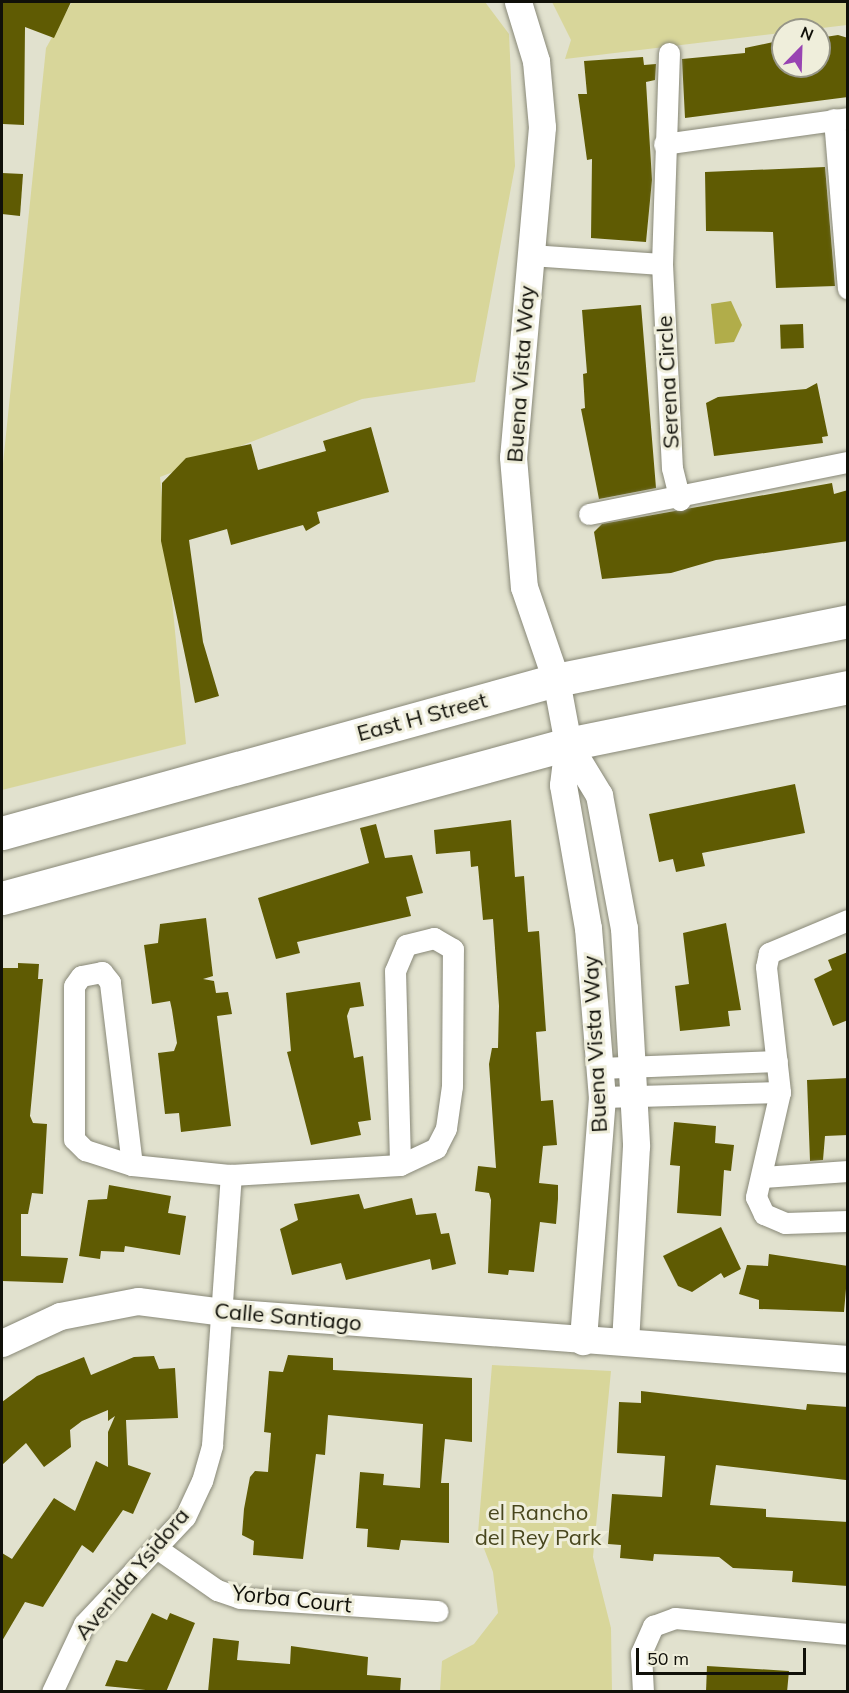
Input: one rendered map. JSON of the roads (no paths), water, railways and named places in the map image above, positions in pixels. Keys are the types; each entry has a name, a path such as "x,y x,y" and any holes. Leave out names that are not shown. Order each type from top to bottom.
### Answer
{"main road":[{"name":"East H Street","path":"2,833 556,680 848,621"},
{"path":"2,898 568,744 848,687"}],"street":[{"name":"Buena Vista Way","path":"518,2 536,61 542,127 513,457 524,587 556,680 568,744 563,785 588,928 602,1097 583,1341"},
{"name":"Serena Circle","path":"669,53 664,144 662,264 672,468 680,500"},
{"path":"664,144 841,118 848,288"},
{"path":"530,255 662,264"},
{"path":"589,514 680,500 848,462"},
{"name":"Buena Vista Way","path":"568,744 599,795 624,928 635,1096 624,1342"},
{"path":"842,1221 785,1223 764,1214 756,1197 763,1177 780,1092 766,967 769,953 848,920"},
{"path":"132,1165 110,982 102,972 90,971 74,986 74,1139 85,1150 132,1165 231,1175 400,1165 428,1156 446,1128 452,1086 453,949 434,938 418,939 399,951 394,971 400,1165"},
{"path":"600,1068 777,1061"},
{"path":"602,1097 780,1092"},
{"path":"763,1177 848,1171"},
{"name":"Avenida Ysidora","path":"52,1692 84,1624 158,1549 185,1517 212,1446 224,1312 231,1175"},
{"name":"Calle Santiago","path":"2,1343 60,1316 111,1303 138,1301 224,1312 583,1341"},
{"path":"583,1341 848,1359"},
{"name":"Yorba Court","path":"158,1549 217,1590 240,1598 438,1611"},
{"path":"643,1692 641,1653 653,1626 675,1618 848,1634"}],"park label":[{"name":"el Rancho del Rey Park","path":"538,1524"}]}
